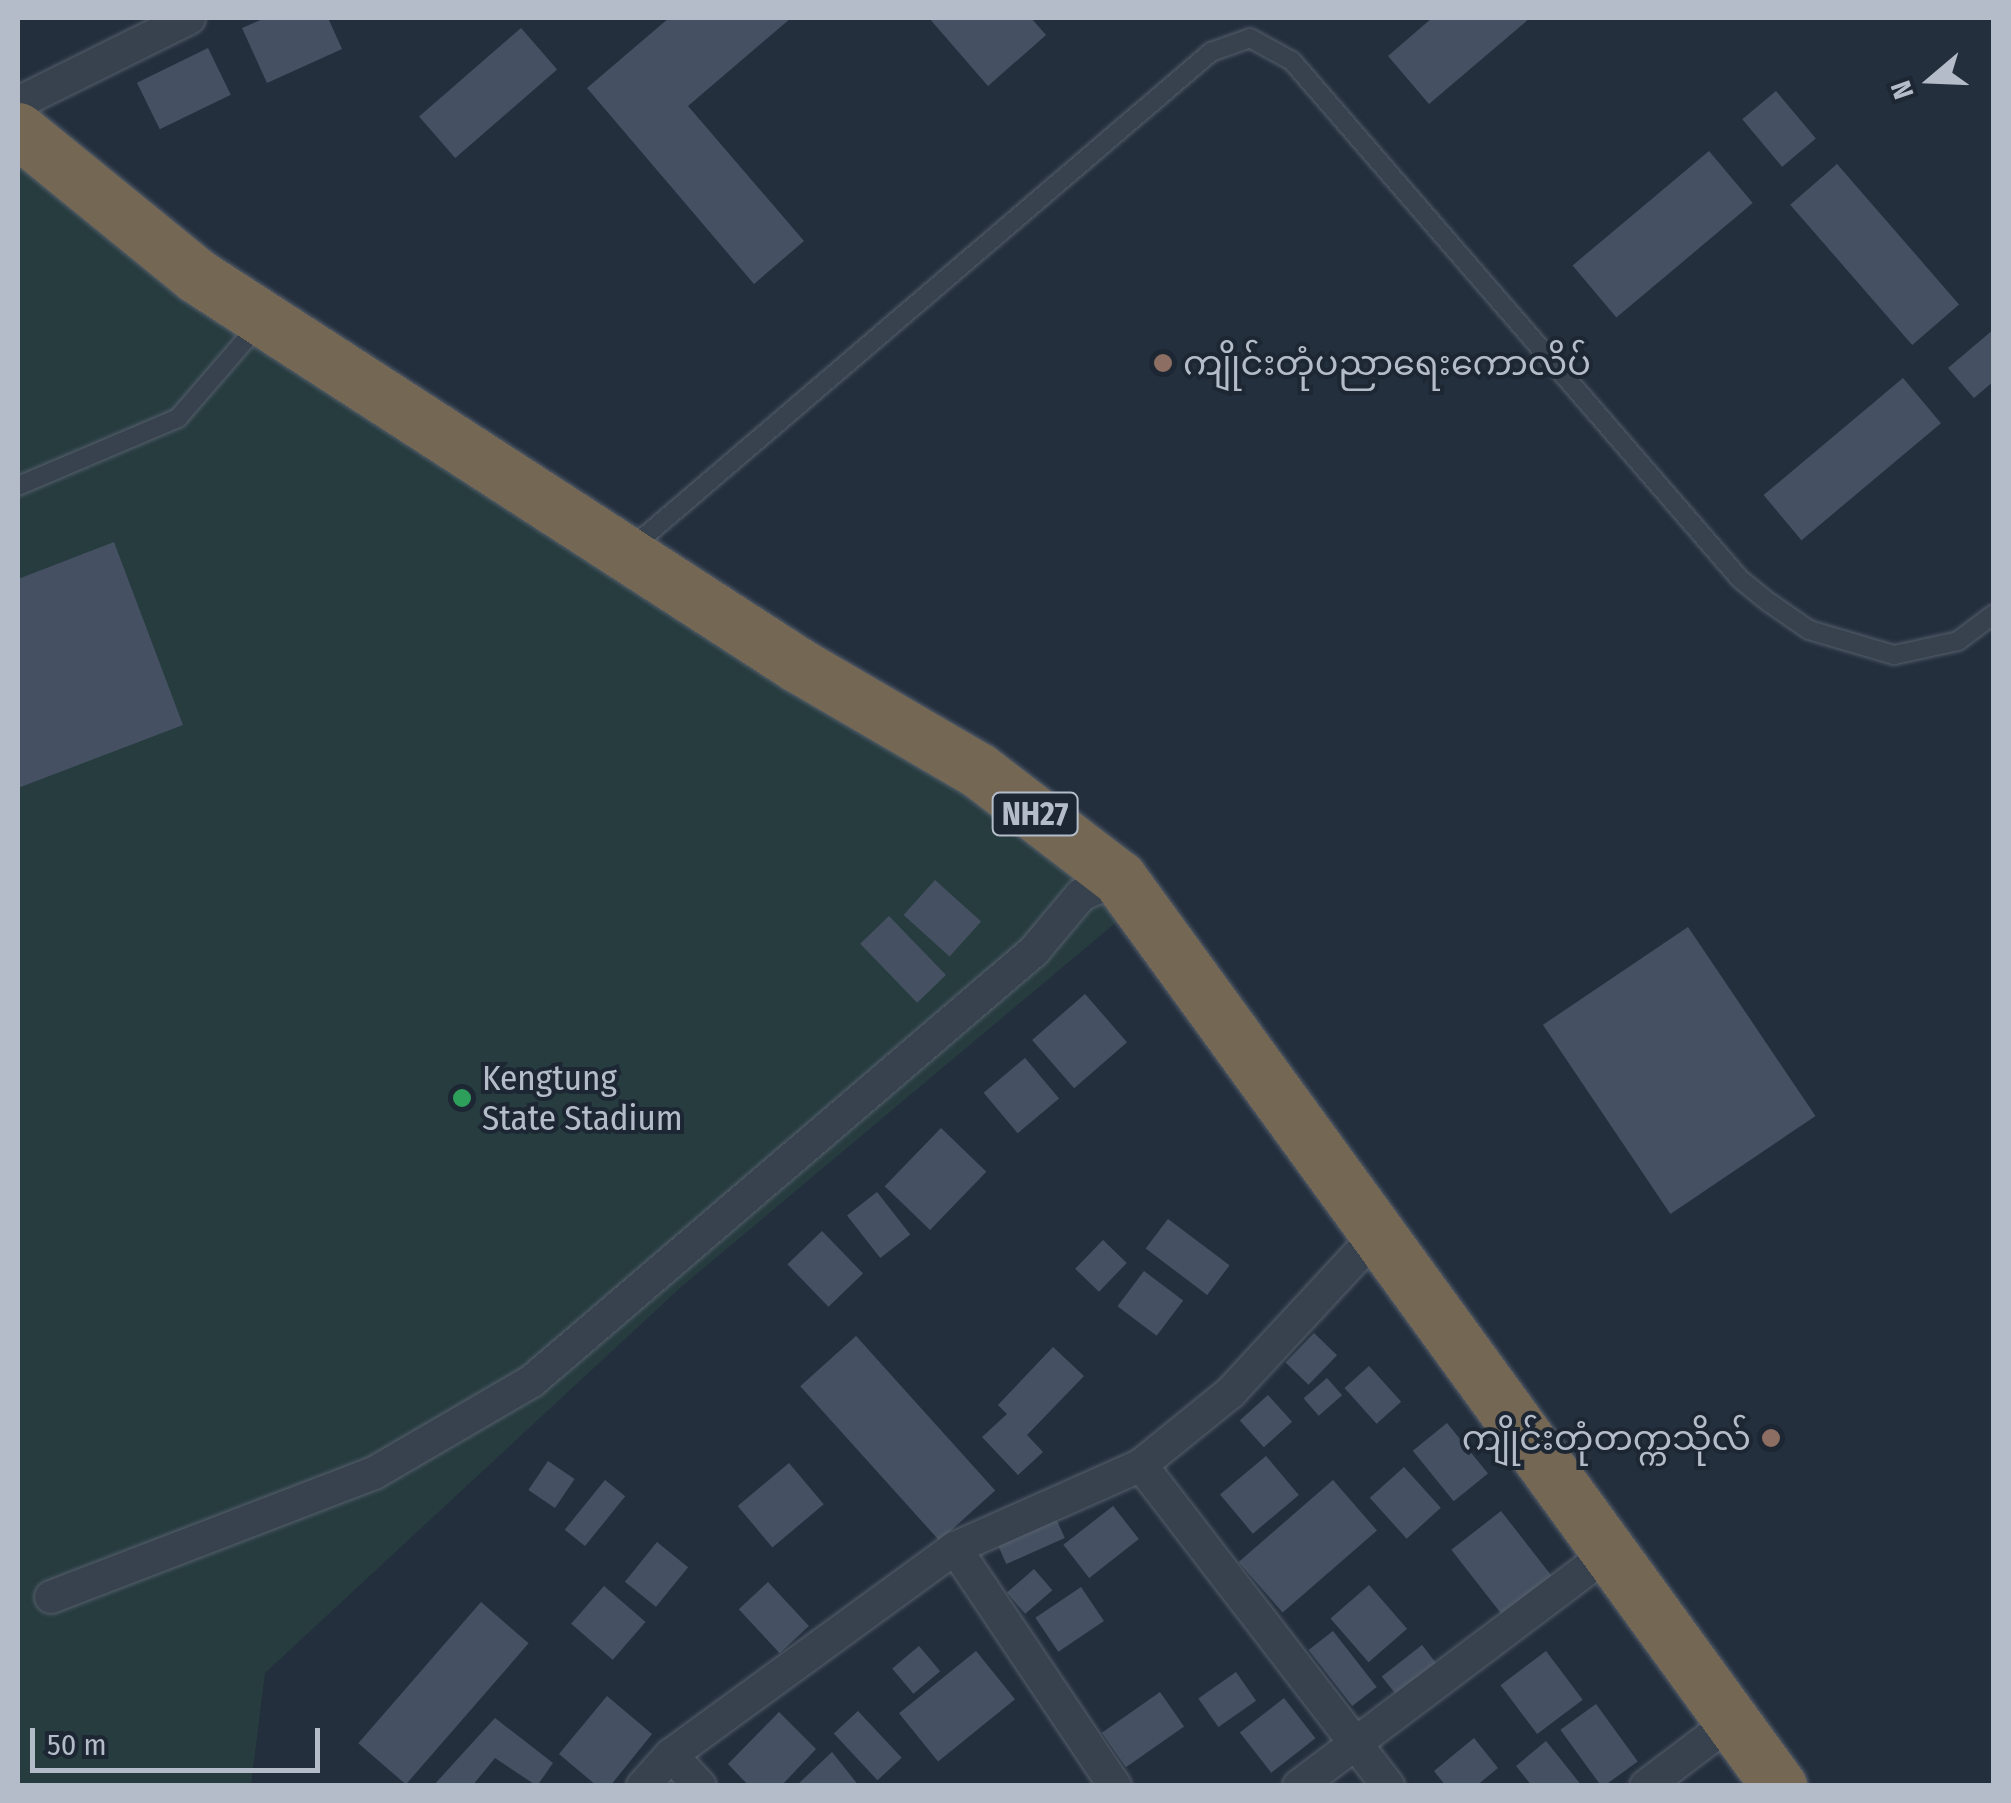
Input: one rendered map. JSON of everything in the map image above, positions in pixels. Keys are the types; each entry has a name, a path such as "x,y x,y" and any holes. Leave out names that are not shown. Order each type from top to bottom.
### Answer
{"highway":[{"name":"NH27","path":"18,130 264,319 626,553 978,770 1118,878 1381,1230 1779,1786"}],"street":[{"path":"18,103 189,18"},
{"path":"51,1597 374,1473 532,1381 1034,951 1082,896 1118,878"},
{"path":"643,1786 671,1755 954,1548 1141,1465 1231,1392 1381,1230"},
{"path":"1141,1465 1359,1740 1388,1786"},
{"path":"954,1548 1114,1786"},
{"path":"1299,1786 1611,1552"},
{"path":"1646,1786 1732,1720"},
{"path":"671,1755 700,1786"}],"lane":[{"path":"626,553 1211,52 1250,38 1292,61 1740,579 1770,603 1809,630 1894,655 1958,641 1994,614"},
{"path":"18,486 178,418 264,319"}],"green space":[{"name":"Kengtung State Stadium","path":"18,148 1132,909 681,1287 265,1673 251,1785 18,1785"}],"building":[{"path":"265,18 328,18 342,49 267,83 242,28"},
{"path":"669,18 791,18 688,106 804,241 754,284 587,88"},
{"path":"929,18 1031,18 1046,35 988,86"},
{"path":"1432,18 1530,18 1429,104 1388,56"},
{"path":"521,28 557,70 455,158 419,117"},
{"path":"208,48 231,95 160,129 137,83"},
{"path":"1776,91 1816,138 1782,167 1742,119"},
{"path":"1709,151 1753,203 1616,318 1573,265"},
{"path":"1837,164 1959,304 1912,345 1790,205"},
{"path":"1994,329 1994,381 1974,398 1948,368"},
{"path":"1903,378 1941,423 1802,540 1764,495"},
{"path":"114,542 183,725 18,788 18,579"},
{"path":"935,880 981,921 950,956 904,915"},
{"path":"889,916 946,975 917,1003 860,944"},
{"path":"1688,927 1815,1116 1670,1214 1543,1025"},
{"path":"1085,994 1127,1042 1074,1088 1032,1040"},
{"path":"1025,1058 1059,1099 1018,1133 984,1093"},
{"path":"941,1128 986,1172 930,1230 885,1186"},
{"path":"877,1192 910,1235 880,1258 847,1215"},
{"path":"1168,1219 1229,1265 1207,1295 1146,1249"},
{"path":"822,1231 863,1273 828,1307 787,1264"},
{"path":"1103,1240 1127,1263 1099,1292 1075,1269"},
{"path":"1144,1271 1183,1300 1157,1336 1118,1306"},
{"path":"1314,1333 1337,1355 1309,1385 1286,1362"},
{"path":"856,1336 995,1491 939,1541 800,1386"},
{"path":"1053,1347 1084,1376 1027,1435 1043,1452 1018,1475 982,1437 1007,1414 998,1405"},
{"path":"1369,1366 1401,1402 1377,1424 1344,1388"},
{"path":"1327,1378 1342,1395 1319,1416 1304,1398"},
{"path":"1268,1395 1292,1422 1264,1447 1240,1420"},
{"path":"1447,1423 1488,1474 1454,1501 1413,1451"},
{"path":"1266,1456 1299,1495 1253,1534 1220,1495"},
{"path":"548,1461 575,1479 555,1508 528,1490"},
{"path":"789,1463 824,1504 772,1547 738,1506"},
{"path":"1404,1467 1441,1508 1407,1539 1370,1498"},
{"path":"605,1480 625,1496 585,1546 565,1530"},
{"path":"1333,1480 1377,1531 1283,1613 1239,1562"},
{"path":"1113,1506 1139,1539 1089,1578 1063,1545"},
{"path":"1501,1511 1552,1576 1502,1615 1451,1550"},
{"path":"1055,1516 1065,1538 1006,1564 997,1542"},
{"path":"657,1542 688,1567 656,1607 625,1582"},
{"path":"1034,1569 1052,1590 1025,1614 1007,1593"},
{"path":"768,1582 809,1626 780,1653 739,1609"},
{"path":"1369,1585 1407,1629 1369,1662 1331,1618"},
{"path":"604,1586 646,1622 613,1660 571,1624"},
{"path":"1081,1587 1104,1621 1058,1652 1035,1618"},
{"path":"481,1602 529,1643 406,1784 358,1743"},
{"path":"1333,1631 1377,1687 1352,1706 1309,1650"},
{"path":"1422,1645 1441,1669 1401,1701 1382,1676"},
{"path":"919,1646 940,1671 913,1694 892,1668"},
{"path":"976,1651 1015,1699 938,1761 899,1713"},
{"path":"1546,1651 1583,1700 1537,1734 1500,1685"},
{"path":"1236,1672 1256,1701 1218,1727 1198,1698"},
{"path":"1160,1692 1184,1726 1126,1767 1102,1733"},
{"path":"607,1696 652,1734 610,1786 597,1786 559,1754"},
{"path":"1284,1698 1315,1738 1271,1773 1240,1732"},
{"path":"1596,1704 1638,1761 1601,1786 1560,1730"},
{"path":"858,1711 902,1758 878,1780 834,1734"},
{"path":"779,1712 816,1749 781,1786 749,1786 728,1764"},
{"path":"495,1718 553,1763 537,1786 495,1758 472,1786 433,1786"},
{"path":"1474,1738 1498,1768 1476,1786 1446,1786 1434,1771"},
{"path":"1546,1741 1582,1786 1532,1786 1516,1766"},
{"path":"832,1752 859,1786 796,1786"}],"place":[{"name":"ကျိုင်းတုံပညာရေးကောလိပ်","path":"1163,363"},
{"name":"Kengtung State Stadium","path":"462,1098"},
{"name":"ကျိုင်းတုံတက္ကသိုလ်","path":"1771,1438"}]}
